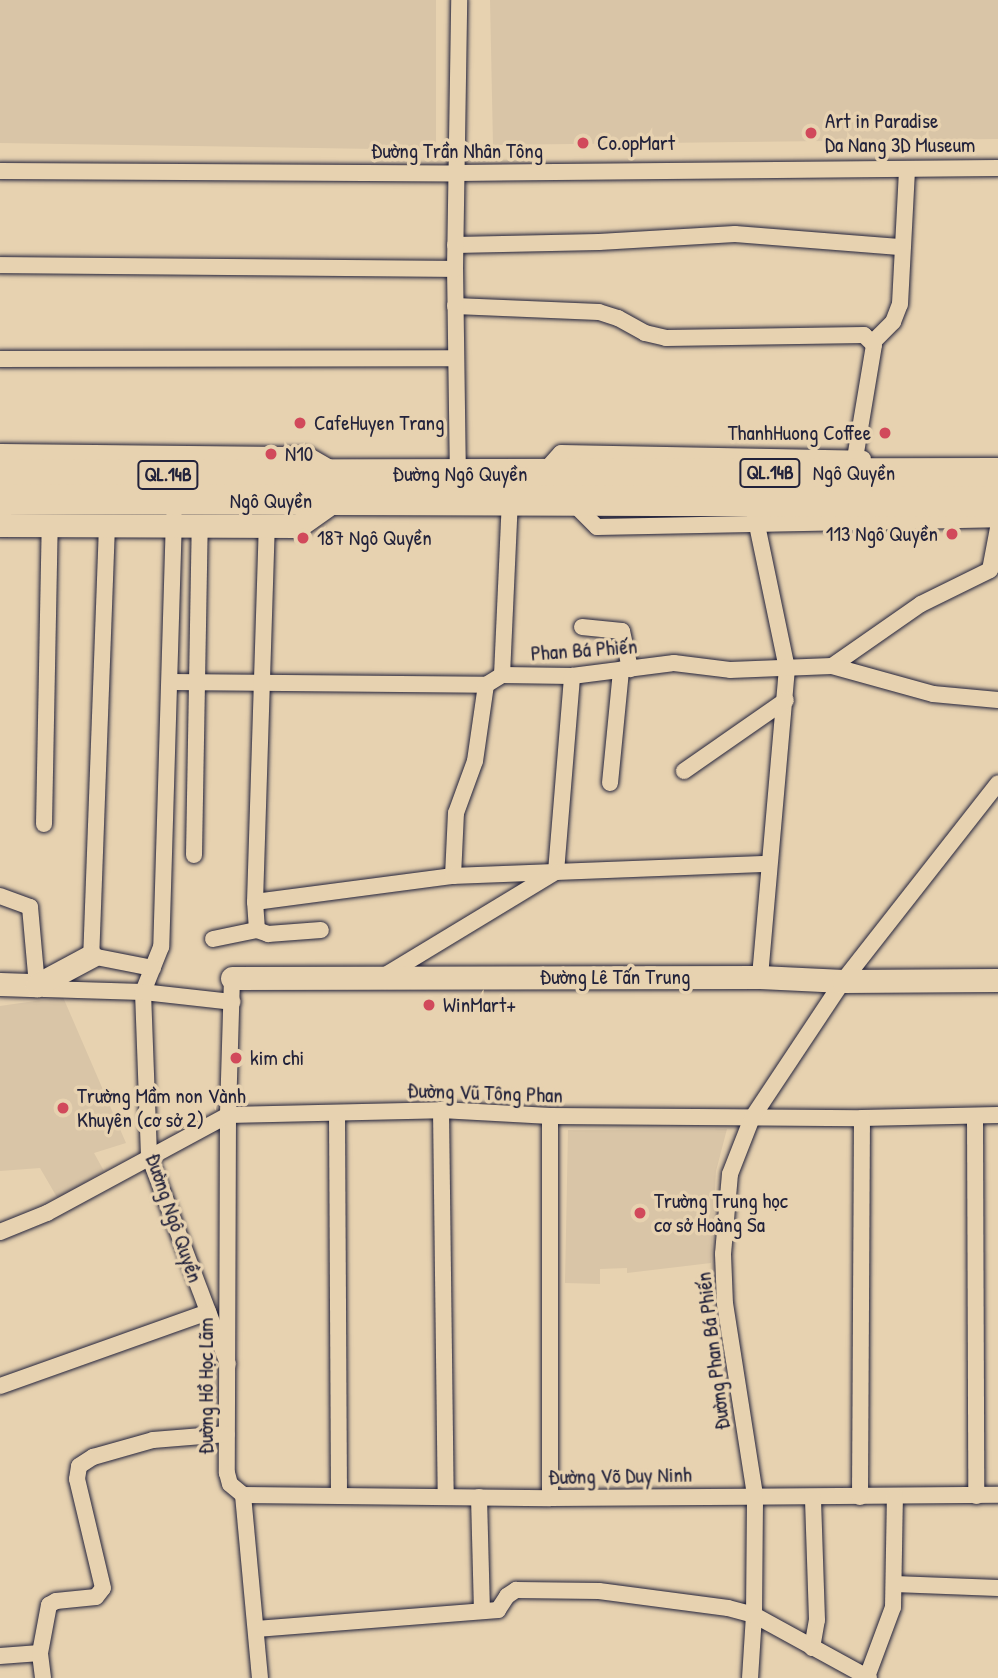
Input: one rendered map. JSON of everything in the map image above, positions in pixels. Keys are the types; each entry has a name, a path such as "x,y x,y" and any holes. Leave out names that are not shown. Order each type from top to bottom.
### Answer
{"highway":[{"name":"Ngô Quyền","path":"542,474 998,473"},
{"name":"Đường Ngô Quyền","path":"458,488 542,474"},
{"name":"Ngô Quyền","path":"0,475 335,488 458,488"},
{"name":"Ngô Quyền","path":"0,499 174,513 335,488"},
{"name":"Đường Ngô Quyền","path":"458,488 510,501 571,501"},
{"name":"Ngô Quyền","path":"571,501 755,512 998,502"}],"street":[{"path":"458,488 455,269 459,0"},
{"name":"Đường Trần Nhân Tông","path":"0,171 456,173 998,168"},
{"path":"855,458 874,341 888,329 897,314 906,169"},
{"path":"456,245 600,242 735,234 902,247"},
{"path":"0,265 455,269"},
{"path":"455,306 599,312 618,318 645,333 666,338 864,335 874,341"},
{"path":"0,359 455,359"},
{"name":"Đường Ngô Quyền","path":"542,474 561,453 998,458"},
{"path":"0,456 306,458 335,488 298,526 200,525 174,513 107,525 0,525"},
{"name":"Đường Ngô Quyền","path":"502,675 510,501"},
{"path":"760,977 787,668 755,512 998,519"},
{"name":"Đường Ngô Quyền","path":"174,513 161,947 143,992 149,1156 228,1364"},
{"path":"44,824 50,525"},
{"path":"92,956 107,525"},
{"path":"194,855 198,744 195,682 200,607 200,525"},
{"path":"257,930 255,902 267,525"},
{"path":"832,666 921,604 990,569 998,528"},
{"path":"172,604 200,607"},
{"path":"582,627 622,631 625,670 610,783"},
{"name":"Phan Bá Phiến","path":"485,685 502,675 572,676 674,663 730,670 832,666 933,694 998,700"},
{"path":"556,872 572,676"},
{"path":"170,682 485,685 475,761 456,813 453,876"},
{"path":"684,771 786,700"},
{"path":"168,743 198,744"},
{"name":"Đường Phan Bá Phiến","path":"750,1678 754,1615 755,1495 725,1304 723,1254 730,1174 752,1118 843,981 998,783"},
{"path":"255,902 453,876 768,864"},
{"path":"384,976 556,872"},
{"path":"0,896 30,907 37,985"},
{"path":"213,939 257,930 268,933 321,930"},
{"path":"37,985 92,956 153,968"},
{"name":"Đường Lê Tấn Trung","path":"232,978 384,976 998,980"},
{"name":"Đường Hồ Học Lãm","path":"232,978 228,1115 227,1473 230,1484 243,1494"},
{"path":"0,984 37,985 49,990 143,992 232,1002"},
{"path":"441,1110 446,1496"},
{"name":"Đường Vũ Tông Phan","path":"0,1232 47,1213 228,1115 441,1110 550,1116 752,1118 998,1115"},
{"path":"337,1114 339,1495"},
{"path":"550,1116 551,1498"},
{"path":"975,1116 976,1496"},
{"path":"860,1497 862,1118"},
{"path":"0,1385 208,1312"},
{"path":"43,1678 40,1653 49,1605 56,1601 96,1597 102,1592 77,1479 79,1466 93,1457 153,1440 227,1434"},
{"path":"243,1494 260,1678"},
{"name":"Đường Võ Duy Ninh","path":"243,1494 551,1498 998,1495"},
{"path":"256,1629 490,1611 516,1590 599,1591 728,1608 754,1615 868,1677 890,1621 894,1584 895,1496"},
{"path":"479,1497 490,1611"},
{"path":"813,1497 817,1620 813,1648"},
{"path":"894,1584 998,1588"},
{"path":"0,1656 40,1653"}],"shaded area":[{"path":"0,0 436,0 436,150 0,143"},
{"path":"490,0 998,0 998,139 493,145"},
{"name":"Trường Mầm non Vành Khuyên (cơ sở 2)","path":"63,997 126,1143 94,1153 104,1171 58,1199 40,1168 0,1171 0,1006"},
{"name":"Trường Trung học cơ sở Hoàng Sa","path":"727,1129 716,1171 711,1263 627,1273 627,1268 600,1269 600,1284 565,1283 568,1130"}],"place":[{"name":"Art in Paradise Da Nang 3D Museum","path":"811,133"},
{"name":"Co.opMart","path":"583,143"},
{"name":"CafeHuyen Trang","path":"300,423"},
{"name":"ThanhHuong Coffee","path":"885,433"},
{"name":"N10","path":"271,454"},
{"name":"113 Ngô Quyền","path":"952,534"},
{"name":"187 Ngô Quyền","path":"303,538"},
{"name":"WinMart+","path":"429,1005"},
{"name":"kim chi","path":"236,1058"},
{"name":"Trường Mầm non Vành Khuyên (cơ sở 2)","path":"63,1108"},
{"name":"Trường Trung học cơ sở Hoàng Sa","path":"640,1213"}]}
